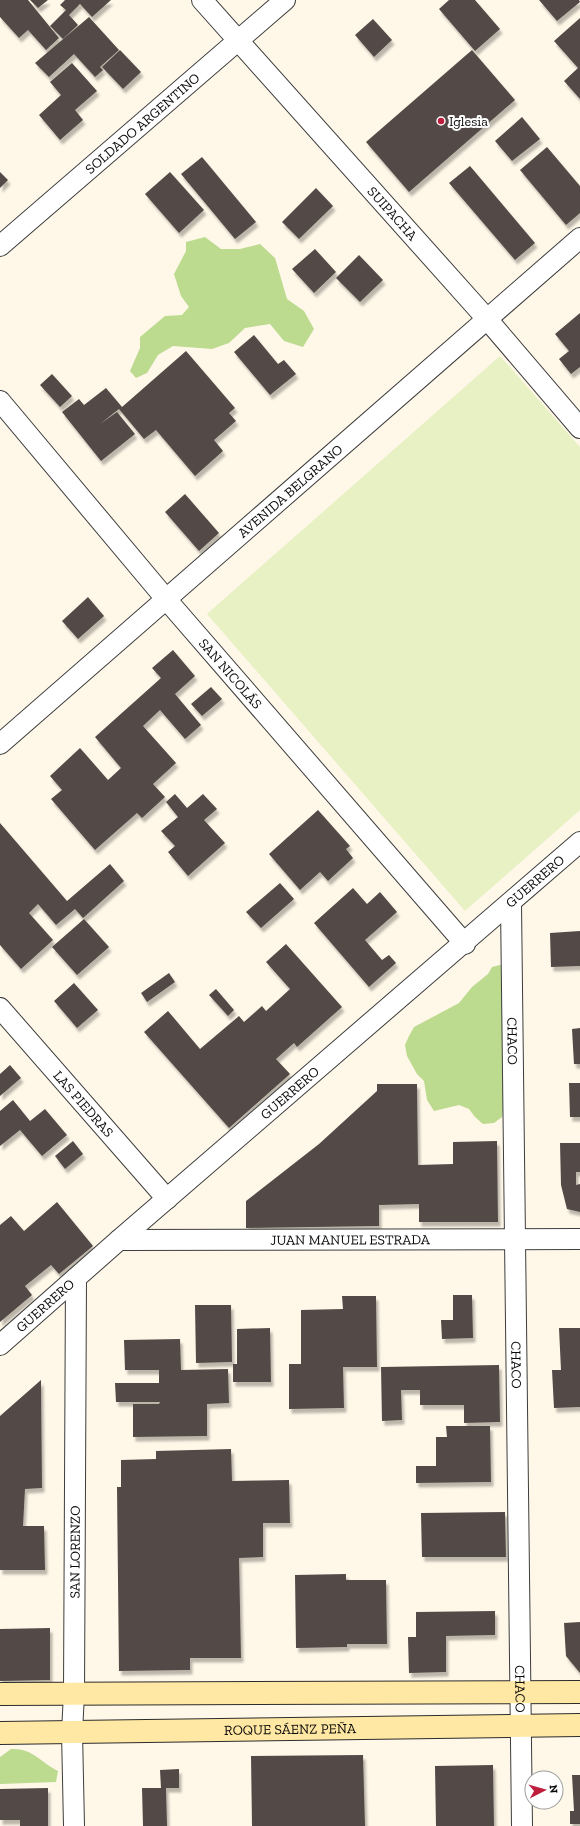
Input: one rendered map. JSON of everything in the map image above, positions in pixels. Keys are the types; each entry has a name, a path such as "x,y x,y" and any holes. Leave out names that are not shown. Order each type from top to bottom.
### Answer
{"street":[{"name":"SUIPACHA","path":"202,0 237,41 487,319 580,428"},
{"name":"SOLDADO ARGENTINO","path":"0,246 285,0"},
{"name":"AVENIDA BELGRANO","path":"0,744 580,238"},
{"name":"SAN NICOLÁS","path":"0,401 166,599 465,944"},
{"name":"GUERRERO","path":"0,1345 119,1240 465,944 580,842"},
{"name":"CHACO","path":"511,904 522,1826"},
{"name":"LAS PIEDRAS","path":"0,1008 167,1199"},
{"name":"JUAN MANUEL ESTRADA","path":"119,1240 580,1239"},
{"name":"SAN LORENZO","path":"74,1826 72,1732 74,1694 76,1278"},
{"path":"0,1694 580,1692"},
{"name":"ROQUE SÁENZ PEÑA","path":"0,1733 580,1725"}],"green space":[{"path":"205,237 221,249 240,249 260,244 275,258 287,299 304,311 314,329 303,347 284,341 270,324 245,328 229,343 212,349 173,346 158,355 147,373 136,378 130,371 140,348 140,337 165,316 182,315 189,307 181,296 174,274 186,251 186,242"},
{"path":"500,356 580,447 580,810 465,911 207,614"},
{"path":"504,964 505,1105 502,1117 494,1123 483,1124 469,1109 459,1105 434,1111 427,1100 424,1081 417,1074 407,1056 405,1045 409,1036 414,1027 459,1003 472,987 488,974 492,967"},
{"path":"11,1749 19,1749 31,1753 58,1771 56,1782 0,1784 0,1757"}],"building":[{"path":"0,0 28,0 59,38 46,50 28,30 19,38 0,17"},
{"path":"30,0 48,0 38,8"},
{"path":"65,0 111,0 92,17 80,4 69,15 78,25 63,39 50,26 66,10 60,5"},
{"path":"449,0 475,0 500,29 475,51 439,9"},
{"path":"539,0 579,0 580,2 557,21"},
{"path":"89,17 119,50 100,67 103,70 95,77 74,54 49,77 35,63"},
{"path":"580,18 580,99 564,81 578,68 554,41"},
{"path":"373,19 392,40 374,57 355,35"},
{"path":"120,50 141,72 123,89 102,67"},
{"name":"Iglesia","path":"472,50 515,100 409,192 366,142"},
{"path":"72,63 97,91 75,110 83,120 60,140 39,115 61,95 50,82"},
{"path":"522,117 540,139 512,161 495,141"},
{"path":"547,147 580,186 580,213 566,225 520,170"},
{"path":"202,157 256,222 235,239 181,174"},
{"path":"470,166 535,243 515,260 449,183"},
{"path":"0,172 8,180 0,188"},
{"path":"170,172 204,210 179,233 145,194"},
{"path":"316,188 333,206 299,239 282,222"},
{"path":"315,249 336,272 314,293 292,269"},
{"path":"359,255 383,280 360,302 336,278"},
{"path":"580,313 580,367 571,374 559,359 569,351 555,334"},
{"path":"254,335 278,364 284,360 296,374 270,395 234,352"},
{"path":"186,351 235,408 229,413 236,421 214,440 223,451 195,476 156,430 144,439 119,409 100,424 117,412 135,434 101,461 62,412 79,399 84,405 106,388 122,407"},
{"path":"52,374 72,396 60,407 40,385"},
{"path":"185,494 219,533 199,551 165,512"},
{"path":"88,597 104,616 78,639 62,621"},
{"path":"173,650 195,676 175,694 201,725 185,739 160,710 143,726 176,763 153,784 165,797 142,818 137,813 95,850 51,799 62,790 50,776 80,748 108,780 121,768 95,737 161,678 152,668"},
{"path":"211,687 222,699 202,716 191,704"},
{"path":"175,794 187,808 203,794 217,809 204,820 225,843 188,876 168,852 175,846 161,831 178,817 166,802"},
{"path":"318,810 350,846 346,849 353,858 328,881 320,872 300,890 269,854"},
{"path":"0,823 67,901 110,864 124,881 83,918 75,909 56,925 38,904 29,913 53,940 21,969 0,945"},
{"path":"280,883 294,899 261,928 246,912"},
{"path":"353,888 367,904 380,892 397,912 365,940 382,960 389,955 396,963 369,987 314,923"},
{"path":"84,919 109,947 77,975 52,947"},
{"path":"580,931 580,966 551,967 550,933"},
{"path":"286,944 342,1007 297,1047 294,1043 276,1059 290,1074 229,1128 144,1032 168,1011 200,1049 239,1016 244,1022 262,1006 266,1011 290,989 266,962"},
{"path":"169,973 175,982 147,1002 141,993"},
{"path":"74,983 98,1010 77,1028 54,1001"},
{"path":"216,989 234,1010 228,1016 209,995"},
{"path":"580,1028 580,1064 574,1064 572,1029"},
{"path":"10,1065 21,1078 0,1096 0,1074"},
{"path":"569,1083 580,1083 580,1117 570,1117"},
{"path":"377,1084 417,1084 418,1165 453,1164 453,1142 497,1141 498,1222 419,1222 419,1204 379,1205 379,1226 246,1228 246,1201 319,1144 377,1091"},
{"path":"13,1100 30,1121 45,1109 67,1135 42,1156 20,1130 0,1146 0,1111"},
{"path":"73,1141 83,1154 65,1169 55,1156"},
{"path":"560,1143 580,1143 580,1172 576,1172 576,1185 580,1184 580,1212 567,1209 561,1185"},
{"path":"57,1202 93,1246 59,1274 51,1265 25,1286 32,1295 0,1322 0,1225 11,1216 24,1231"},
{"path":"453,1295 472,1295 473,1338 442,1339 441,1320 453,1320"},
{"path":"342,1296 376,1296 377,1367 343,1367 344,1408 289,1409 289,1364 301,1364 301,1310 343,1309"},
{"path":"195,1305 231,1305 232,1362 196,1363"},
{"path":"270,1328 271,1382 233,1382 233,1364 237,1364 237,1329"},
{"path":"559,1328 580,1328 580,1407 554,1408 552,1370 561,1370"},
{"path":"180,1339 181,1370 228,1369 229,1403 207,1404 207,1436 133,1437 133,1404 159,1404 160,1402 116,1402 115,1383 159,1383 159,1370 125,1370 124,1340"},
{"path":"499,1365 500,1422 464,1423 464,1405 420,1405 420,1390 401,1390 402,1420 382,1421 381,1367"},
{"path":"41,1380 42,1488 25,1489 23,1526 44,1526 45,1570 0,1570 0,1416"},
{"path":"446,1426 490,1426 491,1482 416,1483 416,1466 436,1466 436,1437 447,1437"},
{"path":"231,1449 232,1481 289,1480 290,1523 263,1523 263,1557 239,1558 241,1658 190,1658 190,1670 119,1671 117,1487 121,1487 121,1460 156,1459 156,1451"},
{"path":"505,1512 506,1557 422,1557 421,1513"},
{"path":"346,1574 346,1580 386,1580 387,1644 347,1644 347,1647 296,1648 295,1575"},
{"path":"495,1611 495,1635 446,1636 446,1672 409,1673 408,1637 416,1637 416,1612"},
{"path":"580,1622 580,1673 566,1656 564,1623"},
{"path":"50,1628 50,1680 0,1681 0,1629"},
{"path":"363,1755 365,1826 252,1826 251,1756"},
{"path":"493,1765 494,1826 436,1826 435,1766"},
{"path":"179,1769 179,1788 166,1788 167,1826 143,1826 142,1788 161,1788 160,1770"},
{"path":"572,1775 580,1775 580,1824 570,1824 570,1811 574,1811"},
{"path":"48,1788 48,1826 20,1826 20,1820 0,1820 0,1789"}],"place":[{"name":"Iglesia","path":"441,121"}]}
